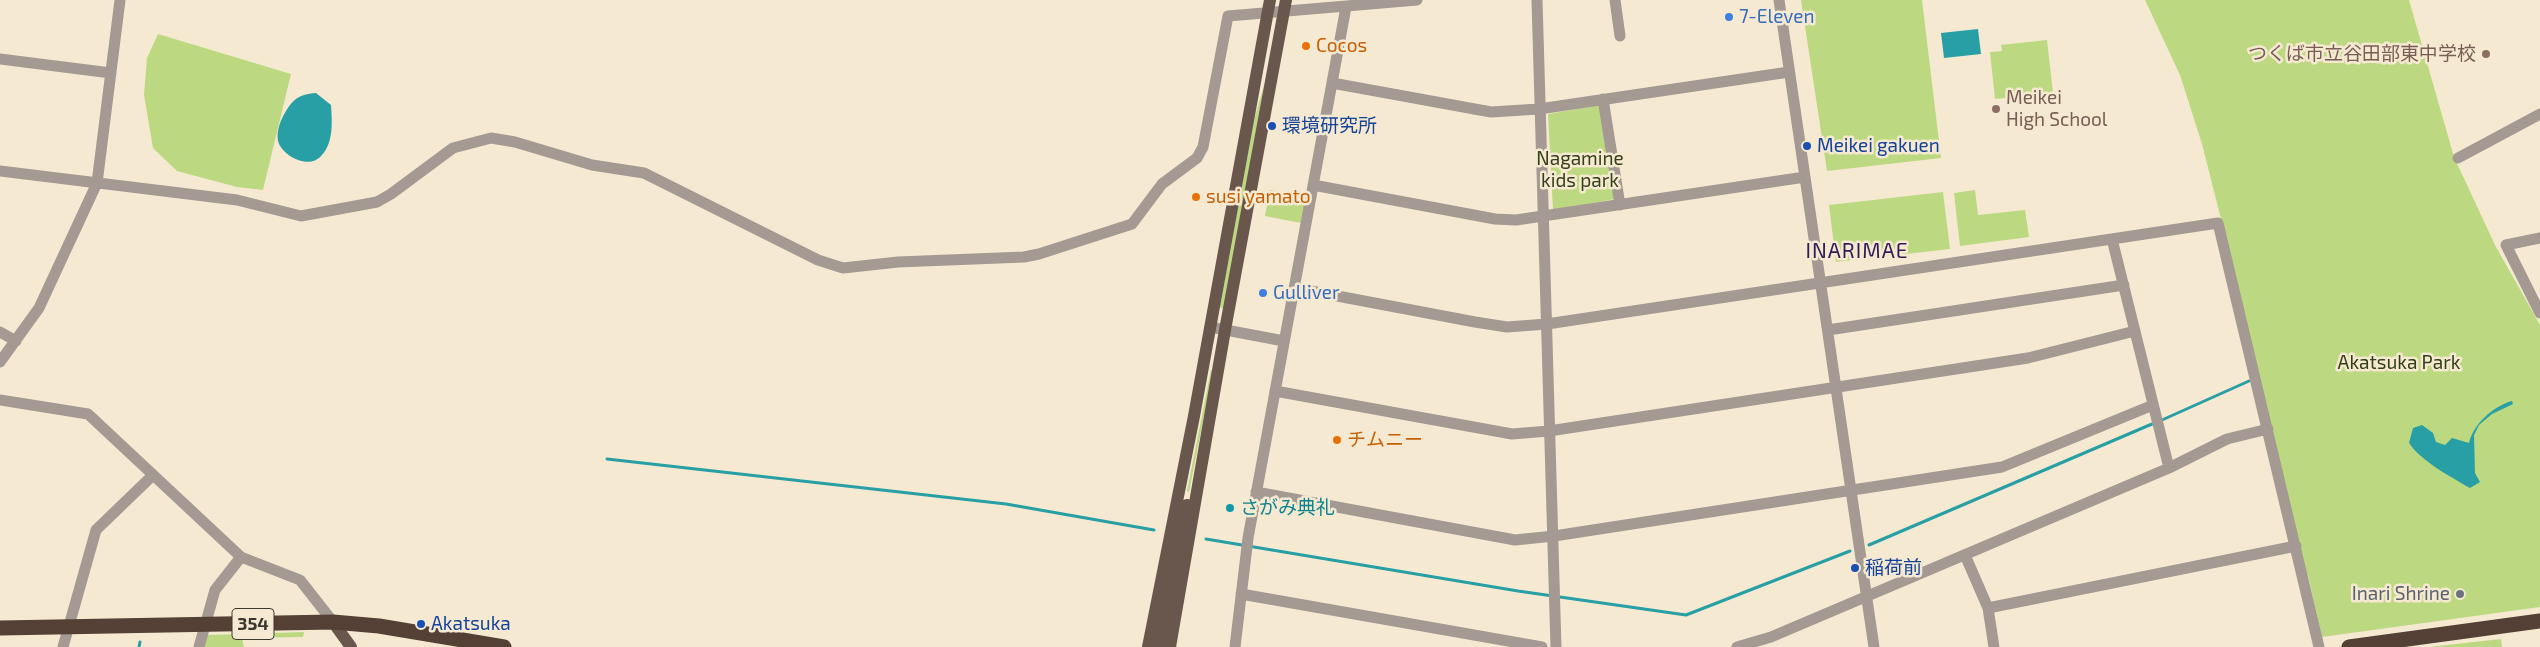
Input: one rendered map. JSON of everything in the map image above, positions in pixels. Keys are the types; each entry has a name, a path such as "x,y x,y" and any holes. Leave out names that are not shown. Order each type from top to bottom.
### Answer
{"highway":[{"path":"2349,647 2540,621"},
{"name":"354","path":"0,628 333,622 370,625 504,647"}],"main road":[{"path":"1148,647 1194,416 1270,0"},
{"path":"1170,647 1209,418 1285,6"},
{"path":"1179,540 1194,429 1194,416"},
{"path":"1159,647 1179,540 1203,432 1209,418"},
{"path":"333,622 351,647"}],"street":[{"path":"0,362 39,308 97,183 120,0"},
{"path":"0,171 237,200 301,216 376,202 391,194 452,148 491,138 515,142 592,165 644,173 818,260 843,268 898,262 1024,257 1132,224 1162,184 1197,158 1203,147 1228,16 1268,14 1285,6 1346,8 1417,0"},
{"path":"1536,0 1556,647"},
{"path":"1615,0 1620,36"},
{"path":"1779,0 1874,647"},
{"path":"1236,647 1248,538 1346,8"},
{"path":"0,59 111,73"},
{"path":"1332,83 1490,112 1539,109 1789,72"},
{"path":"1603,99 1620,205"},
{"path":"2458,158 2540,114"},
{"path":"1312,186 1495,219 1516,220 1805,177"},
{"path":"1295,288 1507,327 1547,324 2218,222 2319,647"},
{"path":"2539,308 2506,245 2540,238"},
{"path":"2112,239 2169,468"},
{"path":"1828,330 2124,285"},
{"path":"1210,327 1284,341"},
{"path":"1275,391 1481,430 1512,434 1549,431 2028,358 2135,331"},
{"path":"0,332 16,340"},
{"path":"0,400 88,414 152,476 241,557 300,580 333,622"},
{"path":"1256,492 1515,540 1554,536 2002,467 2153,405"},
{"path":"1737,647 1771,636 1965,555 2169,468 2227,439 2268,429"},
{"path":"63,647 96,530 152,476"},
{"path":"1988,608 2296,546"},
{"path":"1965,555 1988,608 1994,647"},
{"path":"200,647 215,590 241,557"},
{"path":"1242,594 1542,647"}],"green space":[{"path":"1801,0 1922,0 1941,158 1827,171"},
{"name":"Akatsuka Park","path":"2145,0 2409,0 2454,157 2495,245 2540,325 2540,607 2322,637 2309,580 2296,545 2202,144 2180,75"},
{"path":"158,34 291,74 263,190 237,187 177,171 153,148 144,95 147,58"},
{"path":"2047,40 2053,93 1995,99 1990,52 2002,51 2001,45"},
{"path":"1264,85 1224,309 1220,307 1254,120"},
{"name":"Nagamine kids park","path":"1600,105 1615,199 1553,210 1548,114"},
{"path":"1270,190 1306,196 1301,223 1265,216"},
{"path":"1975,190 1978,215 2025,210 2029,237 1960,246 1954,193"},
{"path":"1943,192 1950,249 1836,262 1829,205"},
{"path":"1211,370 1213,370 1189,492 1187,491"},
{"path":"304,632 303,637 242,638 244,647 204,647 207,635"},
{"path":"2501,639 2502,647 2428,647"}],"water":[{"path":"1978,29 1981,54 1944,58 1941,33"},
{"path":"316,93 331,105 332,125 325,151 316,160 310,162 296,159 285,152 278,141 278,129 284,114 295,100 306,94"},
{"path":"2512,401 2513,404 2492,414 2479,425 2474,435 2475,473 2480,482 2470,488 2429,462 2414,450 2409,443 2413,428 2422,425 2433,433 2436,442 2445,445 2452,438 2469,443 2479,423 2485,417 2498,407"}],"waterway":[{"path":"2162,420 2249,381"},
{"path":"1869,545 2152,424"},
{"path":"607,459 1006,504 1154,530"},
{"path":"1206,539 1518,591 1686,615 1850,551"},
{"path":"139,647 140,642"}],"place":[{"name":"7-Eleven","path":"1729,17"},
{"name":"Cocos","path":"1306,46"},
{"name":"つくば市立谷田部東中学校","path":"2486,54"},
{"name":"Meikei High School","path":"1996,109"},
{"name":"環境研究所","path":"1272,126"},
{"name":"Meikei gakuen","path":"1807,146"},
{"name":"susi yamato","path":"1196,197"},
{"name":"Gulliver","path":"1263,293"},
{"name":"チムニー","path":"1337,440"},
{"name":"さがみ典礼","path":"1230,508"},
{"name":"稲荷前","path":"1855,568"},
{"name":"Inari Shrine","path":"2460,594"},
{"name":"Akatsuka","path":"421,624"}],"district":[{"name":"INARIMAE","path":"1857,251"}]}
